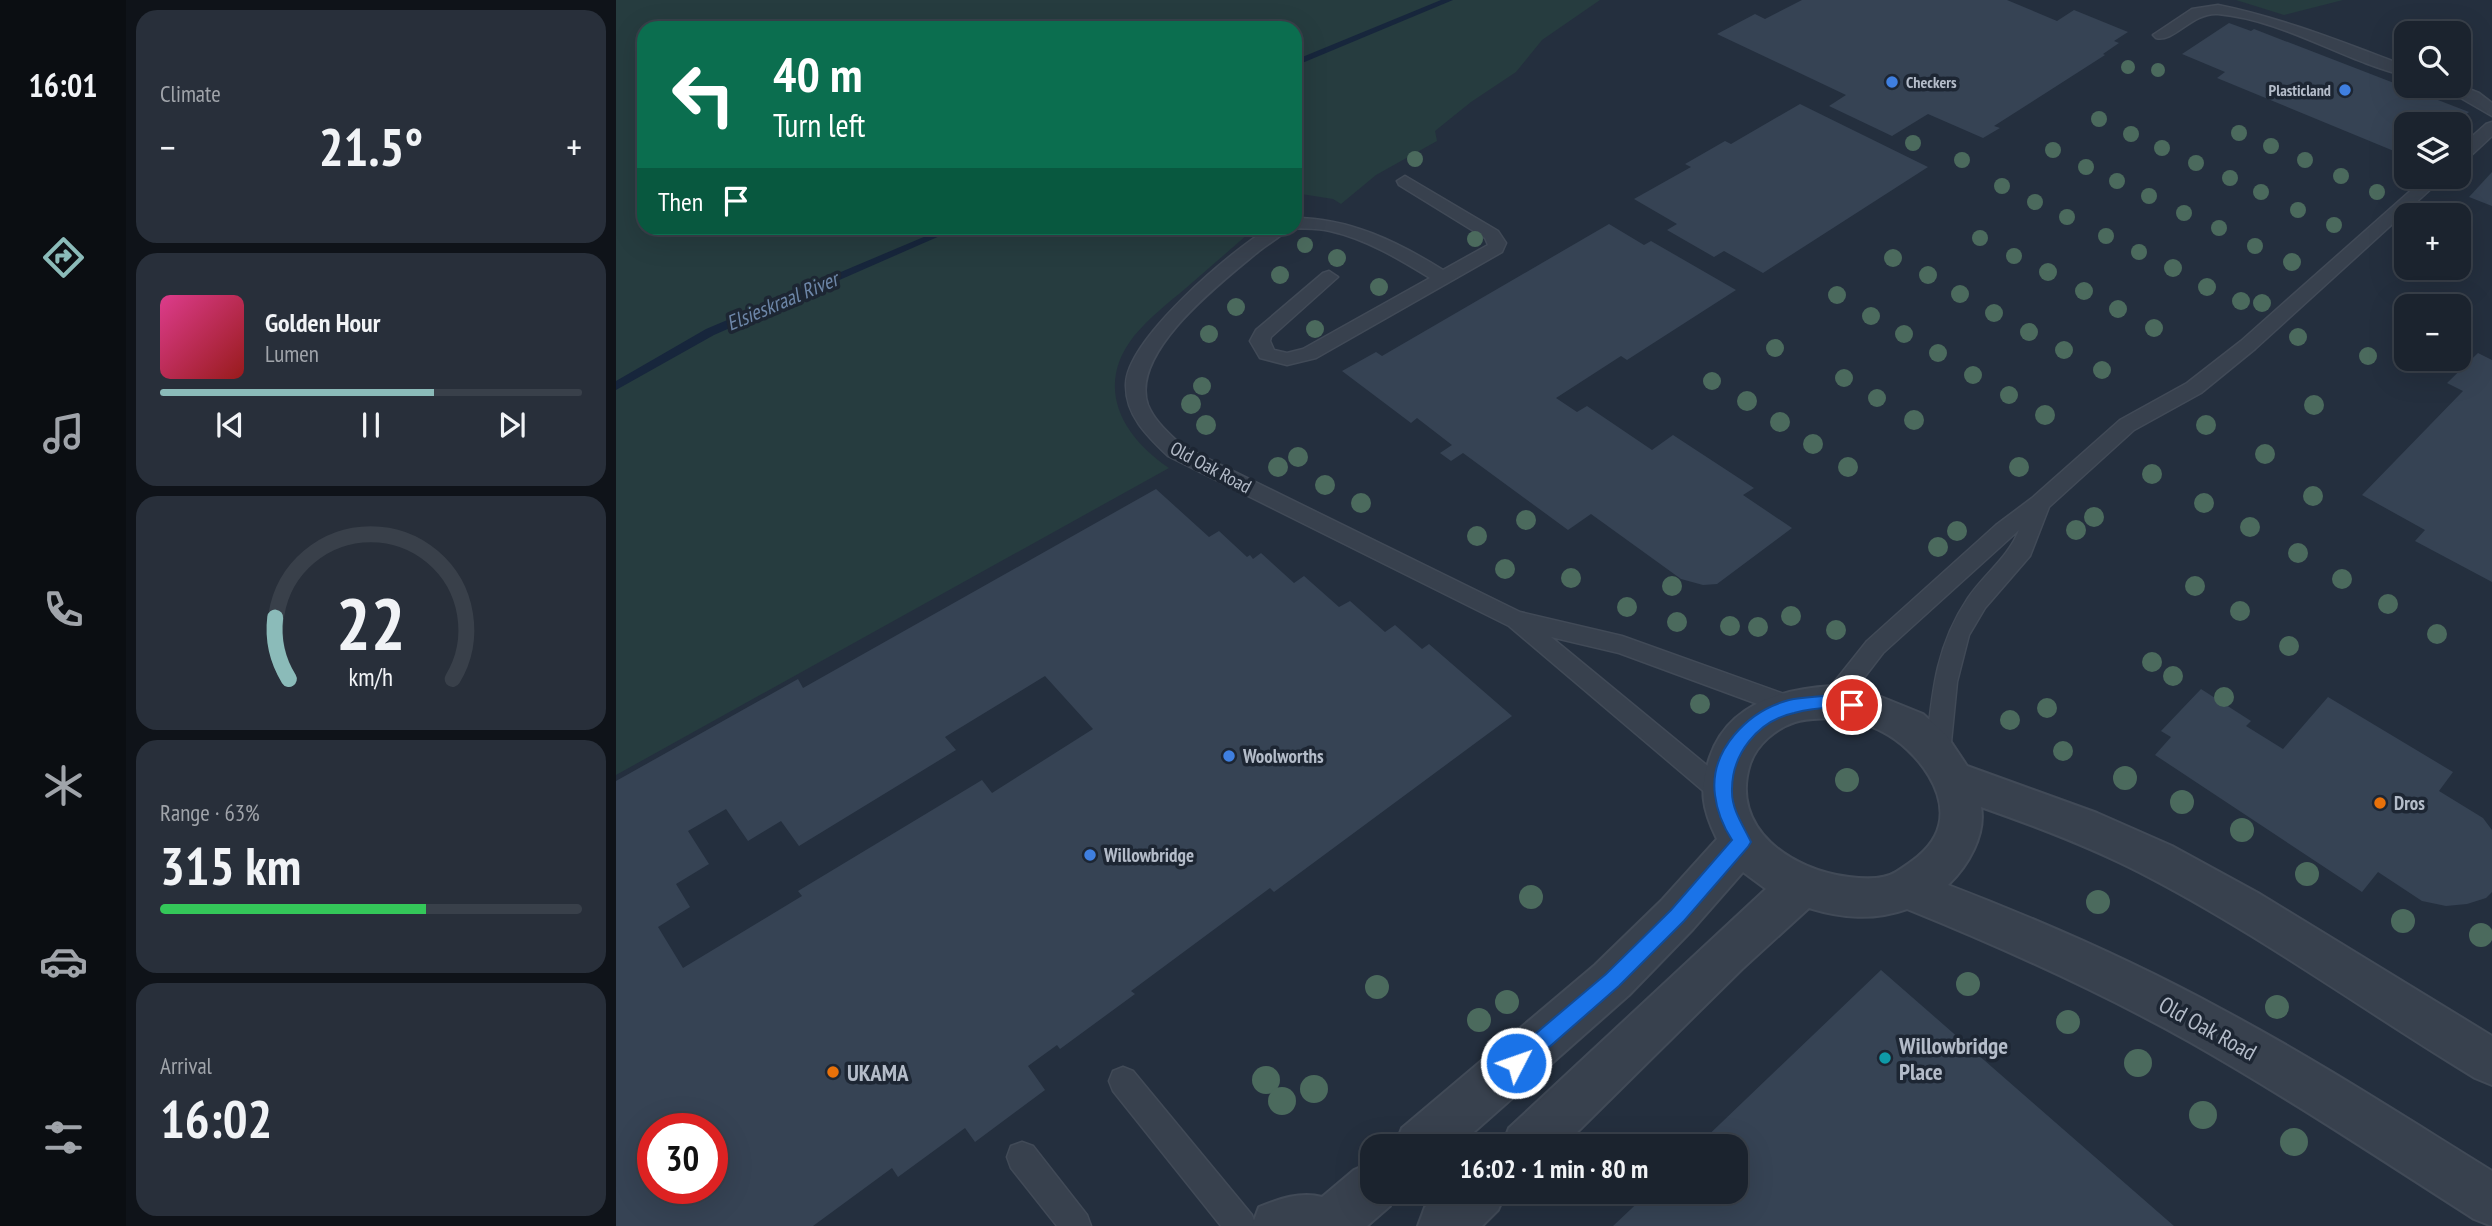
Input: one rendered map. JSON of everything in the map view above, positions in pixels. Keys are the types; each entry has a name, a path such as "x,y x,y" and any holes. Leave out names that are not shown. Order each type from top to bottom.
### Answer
{"street":[{"path":"1946,766 1961,811 1955,842 1937,869 1907,889 1874,898 1837,897 1800,887 1766,868 1742,842 1728,818 1723,793 1726,764 1740,739 1762,719 1790,706 1832,702 1872,709 1908,726 1946,766 2153,858 2285,933 2492,1062"},
{"path":"1434,1134 1612,980 1677,915 1742,842"},
{"path":"1539,1134 1726,954 1800,887"},
{"name":"Old Oak Road","path":"1907,889 2016,932 2166,1004 2285,1071 2492,1200"},
{"path":"1278,1226 1311,1220 1332,1225 1360,1199"},
{"path":"1444,1226 1467,1204"}],"lane":[{"path":"2161,35 2197,12 2220,9 2261,20 2394,67"},
{"path":"2471,95 2492,111"},
{"path":"2471,146 2492,127"},
{"path":"1329,277 1263,334 1260,341 1267,354 1287,359 1309,354 1492,252 1497,243 1492,235 1405,181"},
{"path":"1832,702 1875,647 2004,530 2040,503 2127,425 2194,388 2248,345 2423,189"},
{"path":"1302,223 1326,225 1364,238 1409,256 1444,279"},
{"name":"Old Oak Road","path":"1272,235 1171,319 1139,362 1133,386 1144,419 1156,436 1175,451 1514,619 1622,645 1790,706"},
{"path":"1946,766 1945,682 1958,634 1977,602 2022,550 2040,503"},
{"name":"Old Oak Road","path":"1514,619 1723,793"},
{"path":"1123,1081 1241,1226"},
{"path":"1022,1157 1076,1226"}],"green space":[{"path":"616,0 1600,0 1542,40 1516,72 1471,102 1435,131 1437,141 1376,175 1341,204 1333,199 1302,194 1302,21 637,21 637,235 1247,235 1152,317 1134,336 1122,355 1116,374 1115,392 1119,409 1138,441 1169,468 616,775"},
{"path":"2236,0 2343,0 2284,15"}],"building":[{"path":"1802,0 2007,0 2057,21 2074,10 2128,32 2114,41 2119,43 2103,54 2105,55 1994,126 2000,128 1983,138 1928,114 1892,136 1829,106 1846,95 1717,34 1755,14 1765,19"},
{"path":"2229,23 2251,31 2254,29 2394,83 2394,98 2433,98 2469,112 2394,112 2394,151 2217,78 2225,72 2182,54"},
{"path":"1800,104 1928,167 1763,273 1724,251 1714,257 1667,230 1677,224 1634,199 1691,167 1685,164 1725,141 1731,144"},
{"path":"2492,172 2492,206 2469,197"},
{"path":"1609,224 1644,245 1651,241 1736,290 1627,360 1621,356 1556,398 1577,412 1587,406 1652,450 1673,435 1754,488 1743,495 1792,528 1717,584 1703,585 1681,579 1591,514 1568,530 1463,453 1451,461 1440,453 1452,445 1417,418 1411,423 1342,371 1376,352 1382,356"},
{"path":"2478,353 2492,360 2492,582 2415,541 2425,530 2362,495 2463,391 2447,383 2459,371 2471,371 2471,360"},
{"name":"Willowbridge","path":"1156,489 1209,537 1219,531 1247,557 1250,555 1253,559 1261,553 1294,583 1304,576 1339,607 1350,601 1385,632 1395,625 1422,649 1429,644 1512,716 1274,892 1270,888 1131,991 1135,994 1060,1049 1057,1045 1028,1066 1045,1090 975,1142 965,1128 898,1177 892,1168 813,1226 616,1226 616,781 798,679 803,688","holes":["1045,676 1093,729 992,793 982,780 798,891 802,896 683,968 658,927 690,907 676,884 709,864 688,831 726,809 748,841 781,821 799,846 956,750 945,737"]},
{"path":"2201,689 2251,721 2246,726 2283,749 2328,697 2453,772 2439,791 2483,818 2492,830 2492,892 2486,898 2467,904 2446,906 2422,901 2378,872 2362,892 2155,755 2171,737 2161,731"},
{"name":"Willowbridge Place","path":"1881,970 2174,1226 1613,1226 1636,1204 1748,1204 1748,1134 1710,1134"}],"waterway":[{"name":"Elsieskraal River","path":"1302,60 1449,0"},
{"name":"Elsieskraal River","path":"616,386 710,332 937,235"}],"place":[{"name":"Checkers","path":"1892,82"},
{"name":"Plasticland","path":"2345,90"},
{"name":"Woolworths","path":"1229,756"},
{"name":"Dros","path":"2380,803"},
{"name":"Willowbridge","path":"1090,855"},
{"name":"Willowbridge Place","path":"1885,1058"},
{"name":"UKAMA","path":"833,1072"}],"route":[{"path":"1516,1063 1612,980 1677,915 1742,842 1728,818 1723,793 1726,764 1740,739 1762,719 1790,706 1832,702 1852,705"}]}
